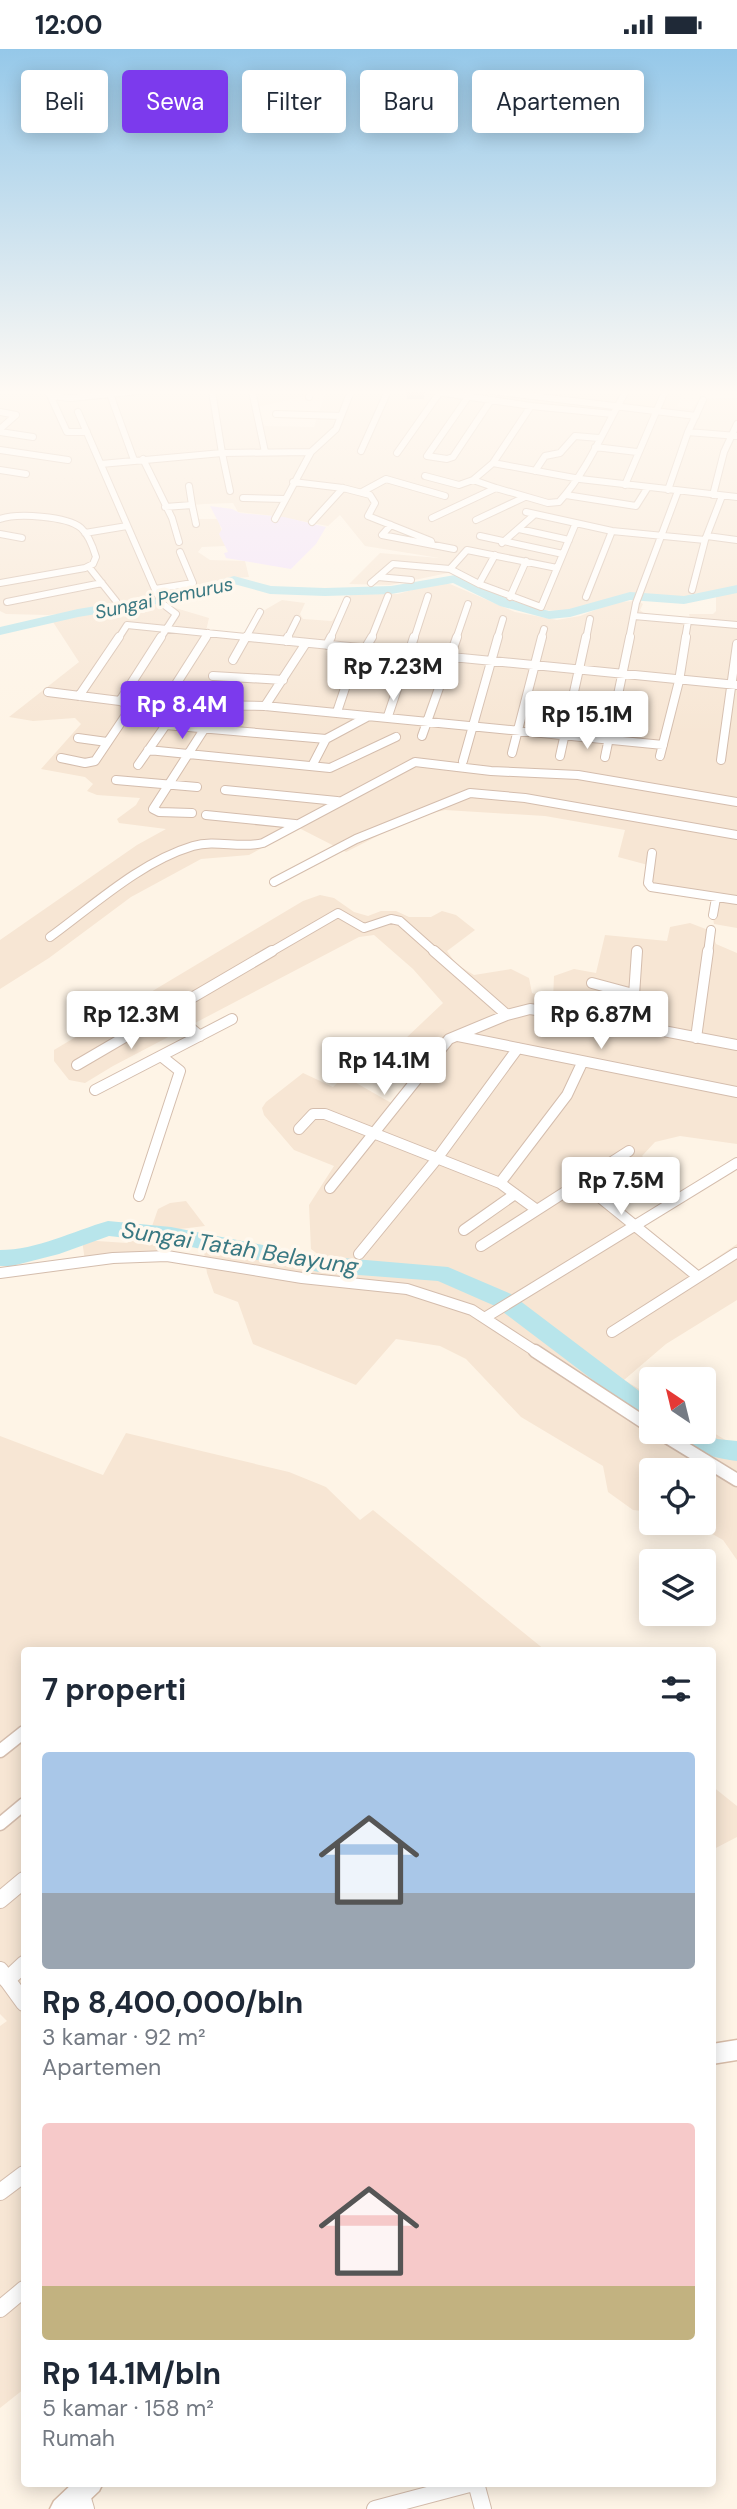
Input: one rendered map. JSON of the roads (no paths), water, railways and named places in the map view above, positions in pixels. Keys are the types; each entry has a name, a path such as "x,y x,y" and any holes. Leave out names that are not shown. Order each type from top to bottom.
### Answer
{"street":[{"path":"119,506 156,592 163,604 176,614 169,629 120,701"},
{"path":"164,507 181,506"},
{"path":"192,506 196,524"},
{"path":"275,519 282,506"},
{"path":"312,523 327,506"},
{"path":"372,506 368,516 431,541 432,544"},
{"path":"432,518 458,506"},
{"path":"477,520 507,506"},
{"path":"605,757 611,738 636,603 672,506"},
{"path":"692,590 706,538 718,506"},
{"path":"164,507 172,518 179,542"},
{"path":"479,584 493,555 519,529 530,513 612,531 737,540"},
{"path":"0,519 12,515 74,524 85,533 95,554 89,567"},
{"path":"371,583 393,563 450,569 510,597 541,607 575,524"},
{"path":"391,525 382,534 454,548"},
{"path":"85,533 127,526"},
{"path":"519,529 569,540"},
{"path":"586,597 612,531"},
{"path":"0,534 22,538"},
{"path":"480,536 563,554"},
{"path":"450,569 467,550 557,568"},
{"path":"156,592 193,583 180,552"},
{"path":"510,597 526,561"},
{"path":"89,567 116,601"},
{"path":"0,583 89,567"},
{"path":"378,577 411,580"},
{"path":"7,602 102,583"},
{"path":"337,712 349,676 367,649 388,596"},
{"path":"409,653 428,596"},
{"path":"327,645 346,600"},
{"path":"422,736 468,604"},
{"path":"233,660 260,613"},
{"path":"634,616 737,625"},
{"path":"286,641 297,619"},
{"path":"463,761 503,619"},
{"path":"560,756 590,619"},
{"path":"660,756 679,681 688,621"},
{"path":"79,696 127,625 734,685"},
{"path":"512,753 544,629"},
{"path":"171,692 208,633"},
{"path":"265,706 306,643"},
{"path":"721,760 734,685 737,644"},
{"path":"213,676 283,680"},
{"path":"388,716 400,680"},
{"path":"48,692 132,704 265,706 388,716 663,745"},
{"path":"61,758 92,762 132,704"},
{"path":"138,765 179,706"},
{"path":"191,813 153,811 202,729 219,706"},
{"path":"166,725 326,739 369,716"},
{"path":"148,750 338,767 396,737"},
{"path":"78,738 107,742"},
{"path":"312,766 326,739"},
{"path":"50,937 119,887 181,850 197,845 253,847 410,764 422,762 491,771 578,775 737,801"},
{"path":"116,780 197,787"},
{"path":"225,790 338,801"},
{"path":"274,882 356,839 470,793 538,800 737,835"},
{"path":"206,815 295,824"},
{"path":"652,853 648,883 651,887 737,900"},
{"path":"713,915 716,898"},
{"path":"77,1065 338,913 368,928 388,919 400,921 507,1015"},
{"path":"696,1038 711,930"},
{"path":"632,1025 637,951"},
{"path":"592,983 633,994"},
{"path":"330,1188 445,1042 521,1010 536,1009 737,1045"},
{"path":"169,1010 200,1035"},
{"path":"95,1090 232,1019"},
{"path":"458,1036 737,1092"},
{"path":"359,1254 436,1160 517,1048"},
{"path":"139,1196 180,1071 161,1056"},
{"path":"500,1184 567,1095 582,1063"},
{"path":"299,1129 318,1112 500,1184 537,1210"},
{"path":"481,1246 629,1151"},
{"path":"491,1315 737,1163"},
{"path":"581,1182 697,1276"},
{"path":"464,1230 515,1194"},
{"path":"612,1332 736,1253"},
{"path":"0,1273 113,1258 167,1256 302,1278 407,1289 491,1315 639,1419"},
{"path":"678,1444 737,1480"},
{"path":"0,1751 21,1734"},
{"path":"0,1824 21,1806"},
{"path":"0,1900 21,1882"},
{"path":"21,1966 4,1975 21,1999"},
{"path":"716,2053 737,2050"},
{"path":"0,2192 21,2176"},
{"path":"0,2309 21,2292"},
{"path":"375,2509 400,2506 462,2487"},
{"path":"476,2487 483,2509"},
{"path":"62,2509 86,2495"}],"waterway":[{"name":"Sungai Pemurus","path":"0,631 78,613 177,597 234,580 270,590 325,592 391,590 455,579 505,603 549,615 570,613 630,596 684,600 737,589"},
{"name":"Sungai Tatah Belayung","path":"0,1258 12,1258 59,1246 108,1228 171,1235 319,1264 441,1273 503,1300 639,1403"},
{"name":"Sungai Tatah Belayung","path":"706,1444 713,1448 737,1451"}]}
